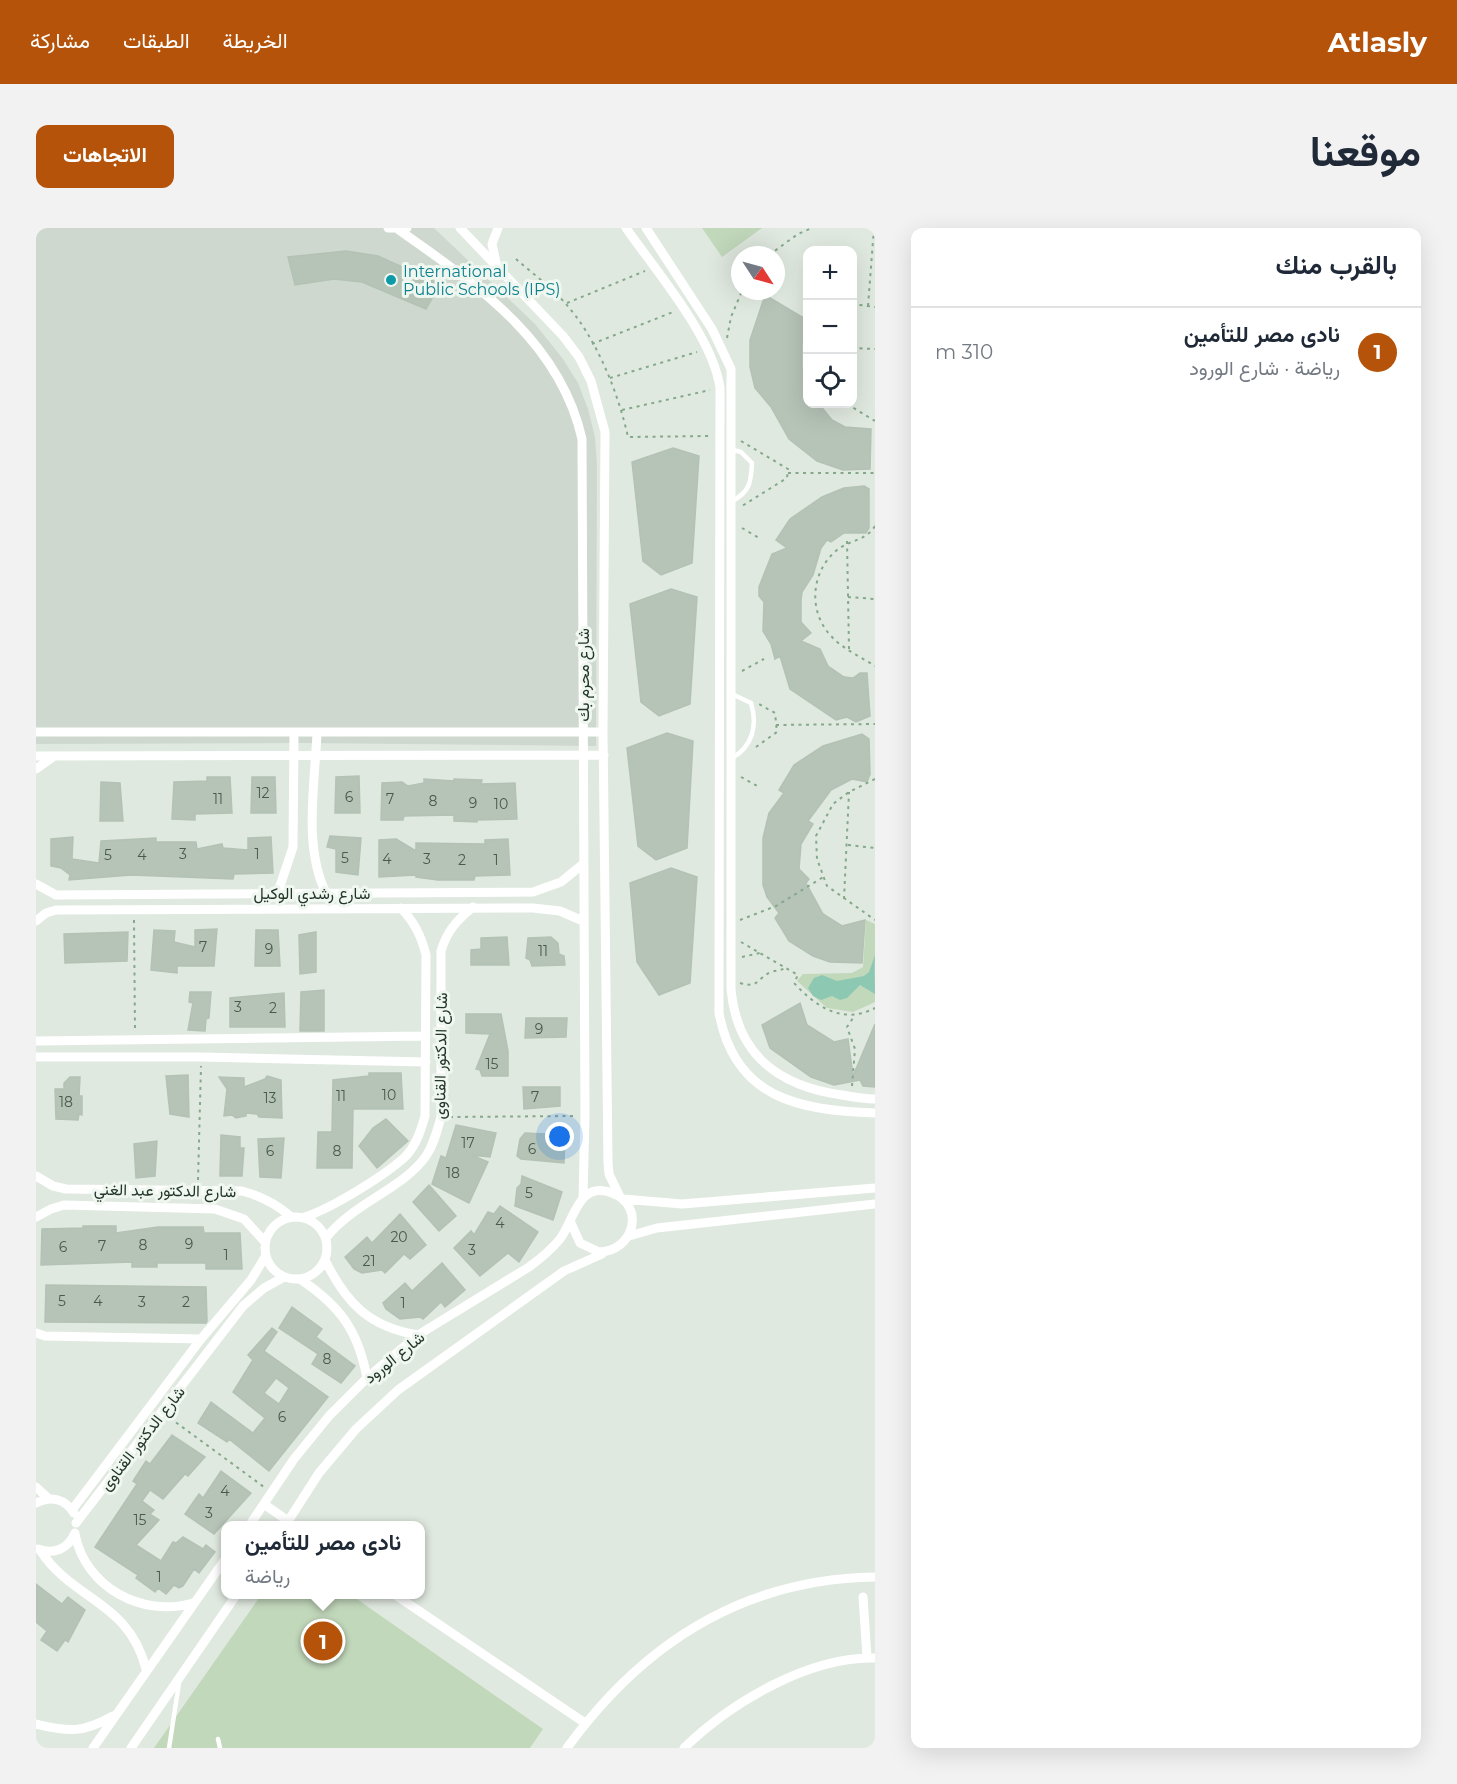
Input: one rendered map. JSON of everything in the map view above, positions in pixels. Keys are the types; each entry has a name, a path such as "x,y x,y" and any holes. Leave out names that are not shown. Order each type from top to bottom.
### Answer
{"street":[{"path":"388,228 403,229"},
{"name":"شارع محرم بك","path":"460,228 499,272 563,336 591,381 600,406 606,459 603,732 608,1162 609,1174 621,1198"},
{"path":"498,228 492,244 499,272"},
{"path":"626,228 708,349 718,372 720,388 719,1013 722,1032 738,1066 754,1081 776,1095 806,1106 875,1113"},
{"path":"646,228 725,352 731,369 733,436 731,969 733,1006 737,1022 753,1052 766,1066 802,1086 845,1096 875,1099"},
{"name":"شارع محرم بك","path":"403,229 454,269 526,333 553,366 576,413 584,466 585,1116 583,1198"},
{"path":"36,732 603,732"},
{"path":"278,892 293,848 294,732"},
{"path":"317,733 312,849 314,865 326,893"},
{"path":"36,756 604,756"},
{"path":"36,769 55,756"},
{"name":"شارع رشدي الوكيل","path":"36,884 56,895 533,891 561,882 583,864"},
{"path":"533,891 533,908"},
{"name":"شارع رشدي الوكيل","path":"36,921 46,913 56,910 473,907 560,911 583,921"},
{"name":"شارع الدكتور القناوى","path":"326,1238 346,1216 413,1170 434,1141 441,1117 441,951 446,937 458,920 473,907"},
{"name":"شارع الدكتور القناوى","path":"305,1217 335,1205 405,1157 418,1138 425,1116 426,955 413,921 401,908"},
{"path":"36,1041 426,1036"},
{"path":"738,1066 747,1061 753,1052"},
{"path":"36,1057 201,1057 426,1062"},
{"path":"754,1081 766,1066"},
{"path":"426,1080 442,1080"},
{"name":"شارع الدكتور عبد الغني","path":"36,1176 53,1186 66,1189 242,1191 260,1195 276,1204 290,1216"},
{"path":"875,1188 681,1204 621,1198 601,1191 583,1198 574,1209 571,1223 575,1237 585,1247 606,1252 619,1247 629,1236 657,1228 875,1204"},
{"path":"621,1198 632,1217 629,1236"},
{"name":"شارع الدكتور عبد الغني","path":"36,1217 64,1205 215,1209 244,1219 265,1242"},
{"path":"367,1378 363,1356 353,1332 340,1311 322,1294 300,1279 284,1277 275,1272 266,1257 265,1242 273,1225 290,1216 305,1217 322,1229 326,1238 325,1260 336,1283 352,1304 394,1331 418,1335"},
{"name":"شارع الورود","path":"252,1521 294,1459 329,1416 367,1378 418,1335 529,1267 559,1240 571,1223"},
{"name":"شارع الورود","path":"287,1521 320,1473 356,1429 398,1390 564,1272 606,1252"},
{"name":"شارع الدكتور القناوى","path":"72,1510 201,1339 251,1280 266,1257"},
{"path":"300,1279 319,1269 325,1260"},
{"name":"شارع الدكتور القناوى","path":"76,1523 243,1306 264,1288 284,1277"},
{"path":"36,1333 201,1339"},
{"path":"36,1487 49,1499"},
{"path":"36,1503 49,1499 62,1501 72,1510 80,1553 91,1570 128,1600 159,1609 193,1603"},
{"path":"264,1504 284,1521"},
{"path":"38,1549 51,1552 63,1548 75,1534"},
{"path":"38,1549 64,1578 117,1615 138,1645 146,1669"},
{"path":"93,1748 221,1564"},
{"path":"567,1748 585,1723 638,1669 674,1640 716,1614 786,1586 816,1581 875,1577"},
{"path":"684,1748 749,1698 784,1680 818,1667 871,1658 862,1596"},
{"path":"131,1748 234,1599"},
{"path":"401,1599 585,1723"},
{"path":"36,1724 61,1730 92,1728 116,1715"}],"lane":[{"path":"732,501 751,486 752,464 741,452 733,450"},
{"path":"732,694 751,703 752,737 745,749 732,758"},
{"path":"169,1748 180,1678"},
{"path":"218,1740 220,1748"}],"path":[{"path":"781,246 798,234 812,228"},
{"path":"868,306 874,228"},
{"path":"516,259 566,303 592,344 610,378 622,410 628,437 721,436"},
{"path":"566,303 653,268"},
{"path":"725,352 731,317 738,300"},
{"path":"857,305 875,307"},
{"path":"592,344 682,309"},
{"path":"857,348 875,350"},
{"path":"610,378 708,349"},
{"path":"622,410 720,388"},
{"path":"854,408 875,421"},
{"path":"733,436 788,469 788,478 732,518 761,539"},
{"path":"788,473 875,473"},
{"path":"875,526 860,540 847,541 833,553 822,569 815,586 815,605 832,638 875,666"},
{"path":"847,541 849,649"},
{"path":"848,597 875,599"},
{"path":"732,676 764,659"},
{"path":"776,724 875,724"},
{"path":"732,771 759,787"},
{"path":"875,779 849,792 833,804 816,836 817,859 827,886 875,920"},
{"path":"844,899 849,792"},
{"path":"848,845 875,848"},
{"path":"731,924 776,906 825,876"},
{"path":"134,910 135,1040"},
{"path":"731,936 798,975 794,983 812,1002 838,1014 855,1015 875,1008"},
{"path":"760,953 736,959 731,969 737,982 748,986 760,982 767,974 785,968"},
{"path":"845,1096 854,1083 855,1049 847,1028 855,1015"},
{"path":"198,1190 201,1057"},
{"path":"441,1117 585,1116"},
{"path":"162,1413 272,1493"}],"shaded area":[{"path":"36,228 434,228 535,324 563,359 578,383 588,409 595,437 597,465 596,746 302,743 36,744"},
{"path":"702,228 762,228 737,246 731,246 731,250 722,257"},
{"path":"866,920 875,924 875,1002 853,1012 827,1008 797,981 803,974 852,973 863,967"},
{"path":"875,955 875,994 860,985 847,998 840,1000 832,996 821,1000 813,996 808,988 814,978 822,975 837,981 864,976 869,972"},
{"path":"258,1599 357,1599 543,1729 530,1748 154,1748"}],"building":[{"name":"International Public Schools (IPS)","path":"346,251 378,256 440,284 426,309 362,282 334,279 295,285 288,257"},
{"path":"763,300 773,300 803,318 803,408 822,408 832,420 845,427 871,429 870,469 843,470 817,461 789,439 771,407 755,388 750,367 750,340"},
{"path":"673,448 699,456 692,563 661,575 643,561 632,462"},
{"path":"864,486 869,489 869,528 866,533 844,533 831,542 827,540 821,548 813,575 802,592 801,600 801,622 811,633 801,641 820,649 828,666 844,677 853,678 860,673 867,673 870,716 856,722 847,717 836,720 790,689 780,656 775,659 771,644 763,631 764,602 759,596 759,587 772,554 787,548 776,540 790,519 822,497 844,488"},
{"path":"671,589 697,597 690,704 659,716 641,702 630,604"},
{"path":"667,733 693,741 687,848 656,860 638,846 627,748"},
{"path":"862,734 869,739 870,774 867,782 852,779 831,790 808,821 813,824 801,844 799,869 809,879 806,883 823,914 842,926 865,920 862,963 830,962 813,956 789,941 775,918 779,913 767,897 763,885 763,838 769,813 784,793 779,790 794,765 823,746"},
{"path":"359,776 360,813 335,813 336,777"},
{"path":"207,777 230,777 232,813 195,814 195,820 172,819 174,782 207,781"},
{"path":"252,777 275,777 276,813 251,813"},
{"path":"424,779 482,780 481,784 515,783 517,819 454,821 454,815 404,816 403,820 381,820 382,783 402,782 408,786 424,783"},
{"path":"101,782 120,783 123,821 100,821"},
{"path":"330,836 361,838 358,875 336,872 336,849 327,847"},
{"path":"73,837 72,859 99,863 101,841 156,838 156,842 196,842 197,849 222,844 223,848 248,850 248,838 271,837 273,873 234,874 233,879 131,875 69,880 70,875 61,868 51,866 51,839"},
{"path":"396,839 416,851 416,843 485,844 485,840 508,839 510,875 475,876 474,880 438,880 416,877 416,875 379,877 379,840"},
{"path":"671,868 697,877 690,983 659,995 637,962 630,883"},
{"path":"217,929 214,966 177,966 177,973 151,970 154,930 175,931 174,942 195,947 195,930"},
{"path":"256,930 278,930 280,966 255,966"},
{"path":"128,932 127,961 65,963 64,934"},
{"path":"316,932 316,972 300,974 299,935"},
{"path":"507,937 509,965 471,965 471,950 481,949 481,938"},
{"path":"551,937 558,943 559,954 564,956 565,965 532,966 530,960 526,958 528,938"},
{"path":"324,990 324,1031 300,1031 301,992"},
{"path":"190,992 211,992 209,1018 206,1019 205,1031 188,1030 193,1003 189,1002"},
{"path":"284,993 285,1027 230,1027 230,998"},
{"path":"800,1003 807,1025 834,1042 848,1039 853,1076 875,1024 875,1087 863,1086 860,1080 834,1085 811,1077 770,1048 762,1025"},
{"path":"466,1014 501,1014 508,1051 508,1076 482,1076 480,1070 476,1069 490,1034 466,1033"},
{"path":"526,1018 567,1018 566,1037 525,1038"},
{"path":"369,1073 401,1073 403,1109 353,1109 352,1168 317,1168 318,1132 332,1132 333,1080 369,1076"},
{"path":"188,1075 189,1117 170,1114 166,1076"},
{"path":"267,1076 281,1080 282,1118 259,1117 257,1114 246,1113 246,1116 236,1118 232,1115 224,1116 227,1089 219,1077 244,1078 244,1087 265,1079"},
{"path":"70,1077 80,1077 79,1096 82,1096 82,1115 79,1114 78,1120 56,1119 55,1089 64,1089 64,1083"},
{"path":"523,1087 560,1087 560,1106 524,1109"},
{"path":"386,1119 408,1141 377,1168 359,1146 373,1128"},
{"path":"456,1125 496,1133 490,1157 471,1155 488,1162 469,1203 432,1184 441,1156 446,1158"},
{"path":"525,1133 565,1135 564,1163 521,1159 517,1156 520,1139"},
{"path":"221,1135 240,1137 240,1148 244,1148 242,1176 220,1176"},
{"path":"284,1138 281,1178 260,1177 258,1139"},
{"path":"157,1141 155,1176 136,1178 134,1144"},
{"path":"522,1176 562,1192 553,1220 515,1206 517,1188 521,1184"},
{"path":"429,1185 456,1216 439,1231 413,1202"},
{"path":"500,1206 538,1232 519,1262 508,1253 480,1276 454,1248 471,1231 474,1235 488,1212 494,1214"},
{"path":"400,1214 426,1245 410,1259 404,1254 385,1273 382,1270 362,1273 354,1269 345,1257 367,1237 372,1243"},
{"path":"83,1226 116,1226 116,1233 158,1227 203,1227 204,1233 240,1233 242,1269 206,1269 206,1263 157,1263 157,1267 132,1267 132,1262 41,1265 42,1229 83,1228"},
{"path":"442,1263 465,1290 445,1307 441,1302 423,1319 420,1317 400,1319 386,1309 383,1303 405,1283 412,1291"},
{"path":"46,1285 206,1287 207,1321 206,1323 45,1322"},
{"path":"292,1307 322,1329 316,1337 355,1366 341,1383 312,1364 318,1354 279,1328"},
{"path":"272,1328 277,1332 264,1351 328,1397 269,1471 229,1439 227,1442 198,1423 211,1402 253,1433 265,1418 233,1392 253,1360 248,1355","holes":["276,1378 289,1388 279,1404 264,1393"]},
{"path":"172,1435 205,1457 188,1476 185,1474 163,1499 150,1490 142,1501 154,1510 150,1514 159,1520 136,1545 161,1561 173,1542 176,1543 183,1537 203,1549 206,1545 215,1552 199,1573 194,1569 183,1586 179,1588 174,1585 166,1594 158,1588 155,1592 136,1578 138,1575 95,1547 137,1484 133,1481 146,1461 150,1464"},
{"path":"221,1471 251,1493 226,1521 221,1521 221,1526 214,1534 185,1514 199,1494 203,1498"},
{"path":"36,1584 62,1604 68,1597 85,1610 68,1642 65,1640 57,1651 41,1640 47,1631 36,1622"}],"place":[{"name":"International Public Schools (IPS)","path":"391,280"},
{"name":"نادى مصر للتأمين","path":"323,1641"}]}
